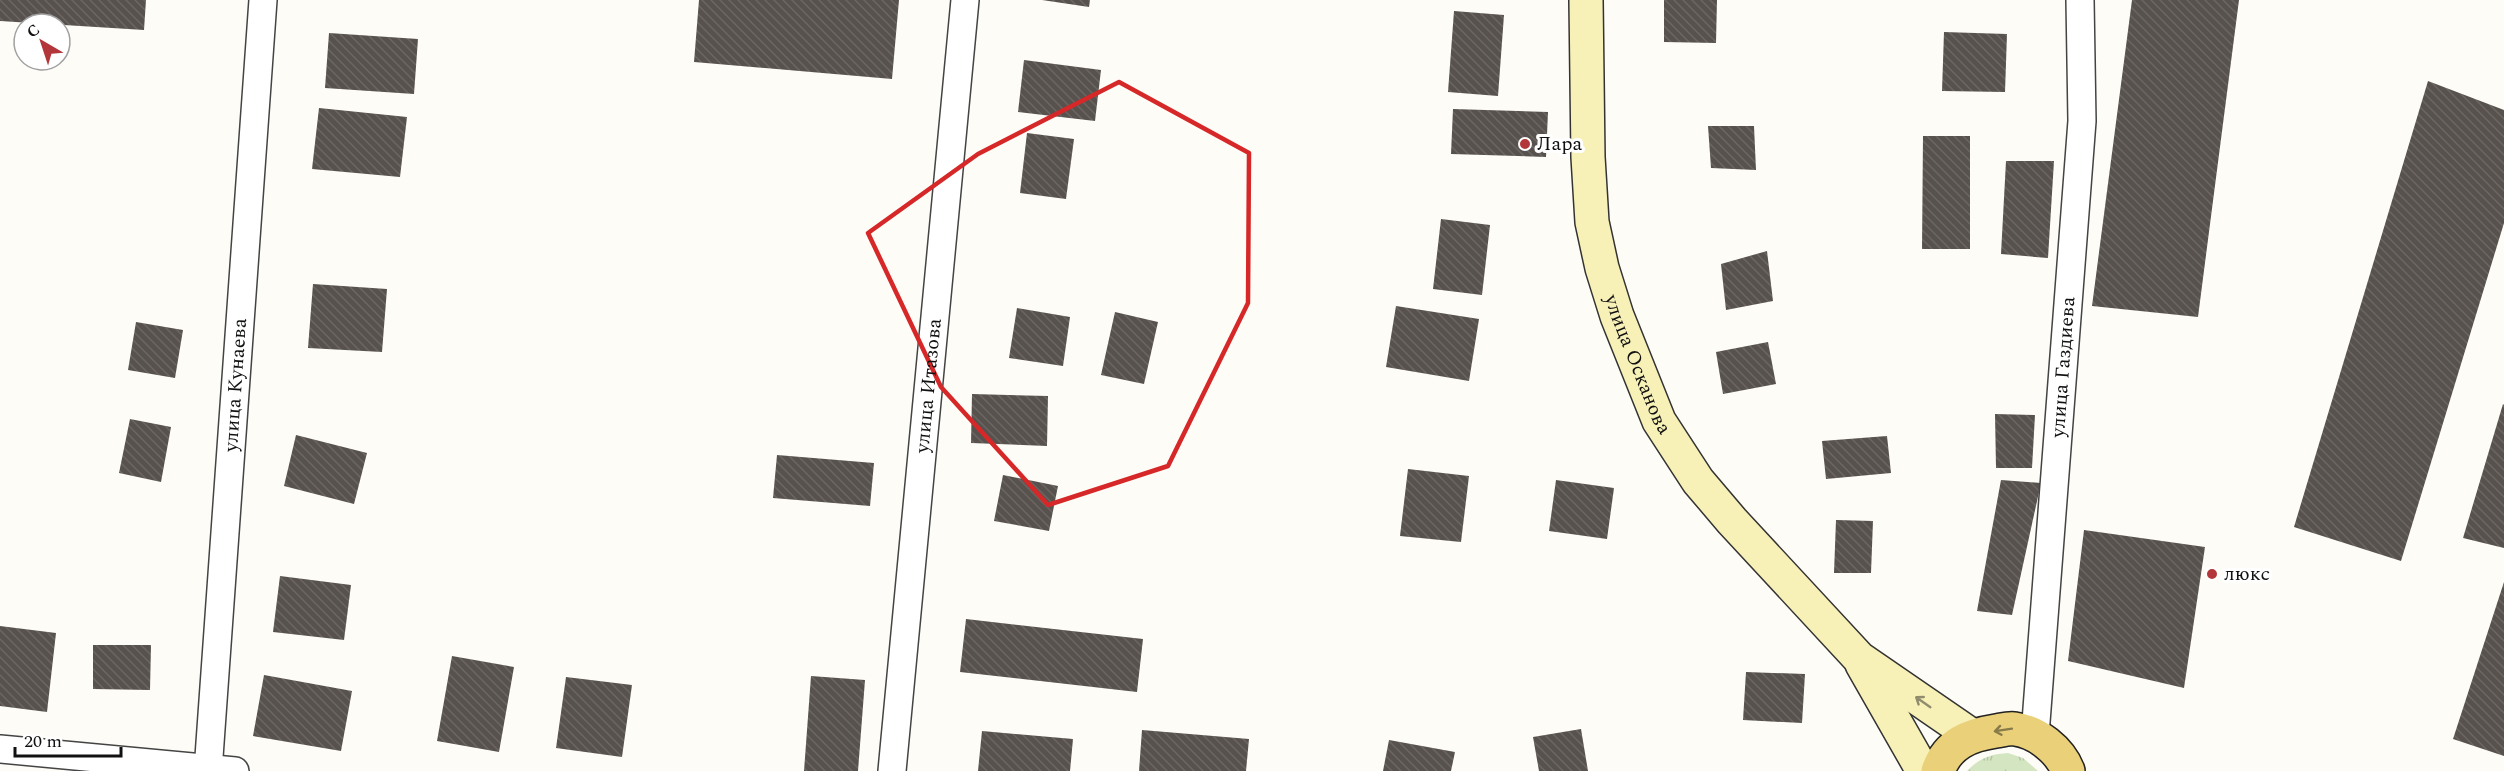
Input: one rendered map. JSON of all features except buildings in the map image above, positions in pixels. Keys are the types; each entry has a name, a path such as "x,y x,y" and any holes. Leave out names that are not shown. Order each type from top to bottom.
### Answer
{"main road":[{"name":"улица Осканова","path":"1586,0 1588,157 1592,222 1602,268 1635,366 1659,421 1698,481 1858,658 1923,771"},
{"name":"улица Осканова","path":"1858,658 1971,735"},
{"path":"1938,771 1953,748 1971,735 2014,728 2035,735 2053,748 2074,769"}],"street":[{"name":"улица Кунаева","path":"208,770 263,0"},
{"name":"улица Итазова","path":"892,771 965,0"},
{"name":"улица Газдиева","path":"2035,735 2082,121 2080,0"},
{"path":"0,749 235,771"}],"highlighted area":[{"path":"1119,82 1249,153 1248,303 1168,466 1048,505 941,387 868,233 978,154"}],"green space":[{"path":"2008,753 2023,758 2038,771 1967,771 1986,758"}],"place":[{"name":"Лара","path":"1525,144"},
{"name":"люкс","path":"2212,574"}]}
